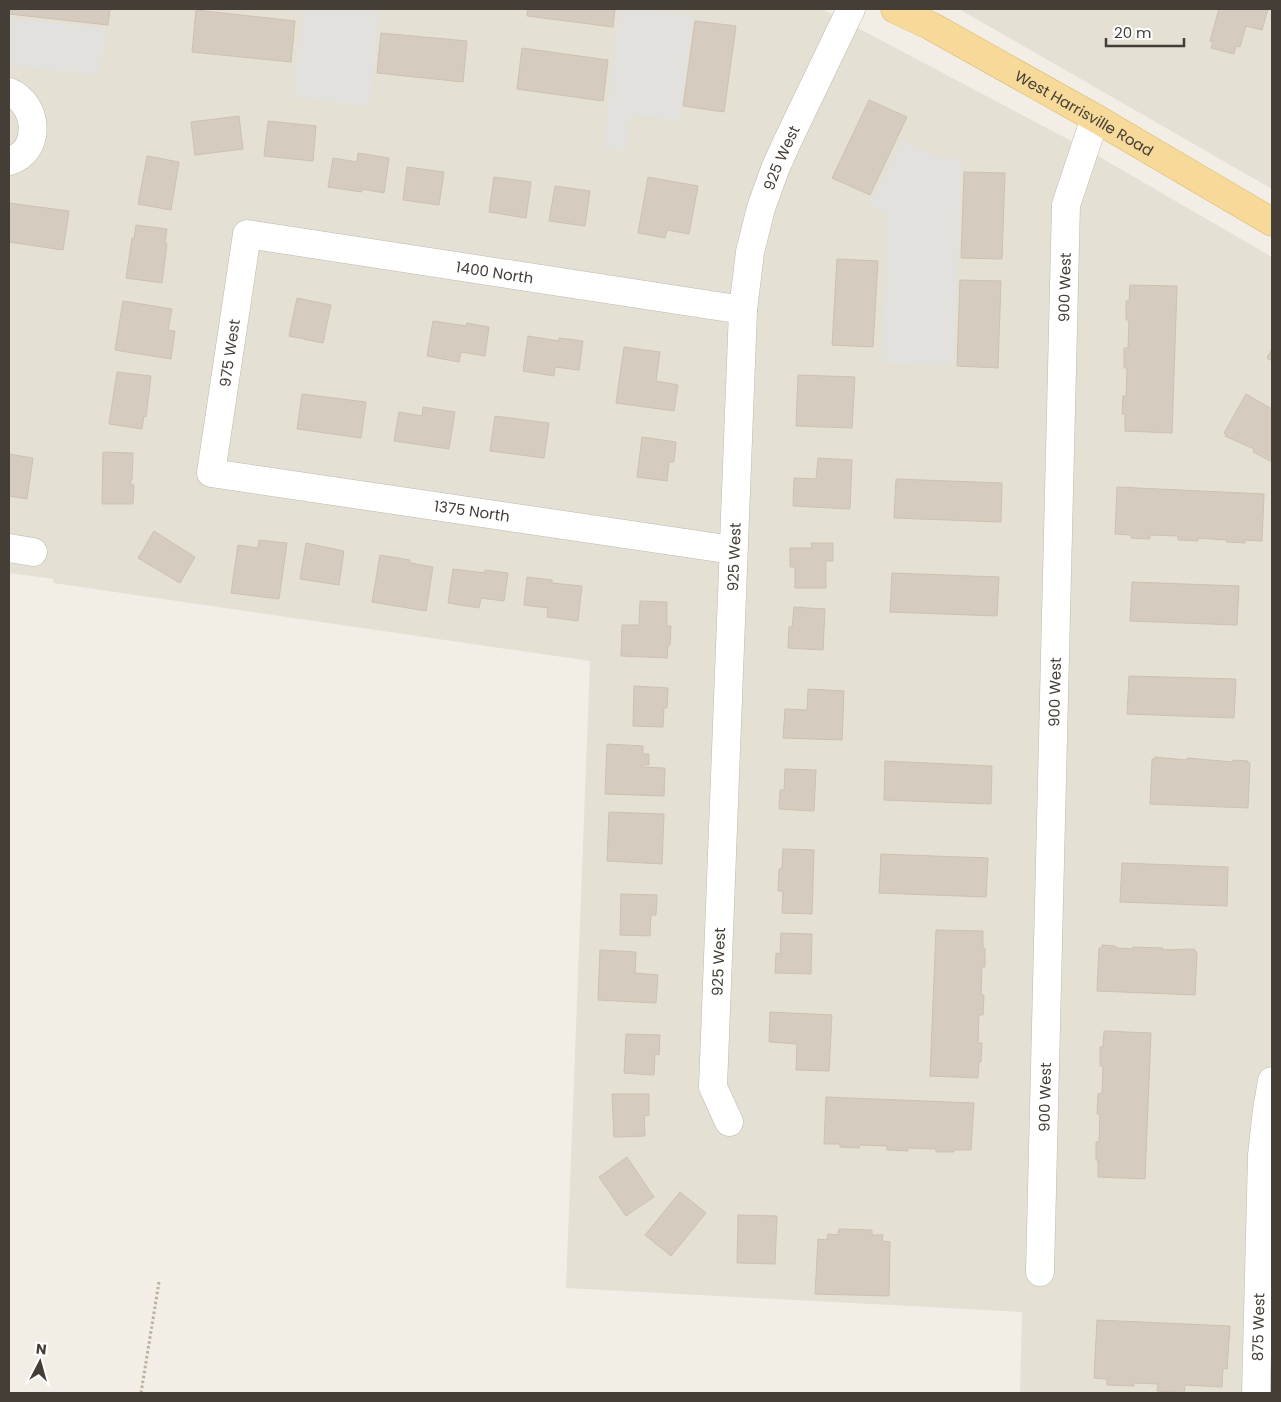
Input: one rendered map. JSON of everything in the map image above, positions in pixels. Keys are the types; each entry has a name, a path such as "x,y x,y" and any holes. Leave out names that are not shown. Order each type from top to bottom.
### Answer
{"main road":[{"name":"West Harrisville Road","path":"895,9 931,26 1095,118 1272,222"}],"street":[{"name":"925 West","path":"729,1122 714,1087 743,310 750,252 761,208 782,155 851,9"},
{"path":"9,92 24,102 30,112 34,125 32,139 26,151 9,161"},
{"name":"900 West","path":"1040,1272 1066,205 1095,118"},
{"name":"1400 North","path":"247,234 743,310"},
{"name":"975 West","path":"211,473 247,234"},
{"name":"1375 North","path":"211,473 733,550"},
{"name":"875 West","path":"1256,1393 1265,1310 1267,1110 1272,1081"}],"path":[{"path":"141,1393 159,1282"}],"shaded area":[{"path":"9,9 822,9 1079,145 1272,257 1272,1393 1020,1393 1022,1312 566,1288 590,661 53,583 54,579 9,573"},
{"path":"303,9 380,9 369,106 293,97"},
{"path":"620,9 636,9 693,16 680,120 631,114 626,151 603,148"},
{"path":"959,9 1272,9 1272,189"},
{"path":"9,18 105,28 100,75 9,65"},
{"path":"902,140 939,158 962,159 953,366 882,363 888,215 870,206"}],"building":[{"path":"10,9 110,9 108,25 9,14"},
{"path":"528,9 615,9 613,27 527,16"},
{"path":"1219,9 1268,9 1262,30 1246,26 1240,47 1236,46 1234,54 1211,48 1213,42 1210,41"},
{"path":"196,10 295,21 291,62 192,52"},
{"path":"695,21 736,26 724,112 683,106"},
{"path":"381,33 467,41 463,82 377,73"},
{"path":"522,48 608,60 603,101 517,89"},
{"path":"869,100 907,117 870,195 832,178"},
{"path":"239,116 243,149 195,155 191,122"},
{"path":"268,121 316,126 313,161 264,156"},
{"path":"358,153 389,158 384,193 362,189 362,192 328,187 333,158 357,162"},
{"path":"147,156 179,162 171,210 138,204"},
{"path":"407,167 444,172 439,205 403,200"},
{"path":"964,172 1005,173 1002,259 961,258"},
{"path":"494,177 531,182 526,218 489,212"},
{"path":"648,177 698,186 689,234 667,230 665,238 638,233"},
{"path":"555,186 590,191 585,226 549,221"},
{"path":"9,203 69,211 63,250 9,242"},
{"path":"136,225 167,229 162,283 126,278 132,238 134,239"},
{"path":"837,259 878,261 873,347 832,345"},
{"path":"960,280 1001,281 998,368 957,366"},
{"path":"1130,285 1177,286 1172,433 1125,431 1125,414 1122,414 1123,396 1126,396 1127,368 1124,368 1124,348 1128,348 1129,320 1126,320 1126,301 1129,301"},
{"path":"297,298 331,305 323,343 289,336"},
{"path":"123,301 172,309 168,330 175,331 171,359 115,350"},
{"path":"433,321 466,326 467,323 489,327 485,356 461,352 459,362 427,356"},
{"path":"528,336 559,341 559,338 583,341 579,370 555,367 554,376 523,371"},
{"path":"624,347 660,352 656,381 678,385 674,411 616,403"},
{"path":"1272,349 1272,361 1267,358"},
{"path":"117,372 151,376 146,417 144,416 142,429 109,424"},
{"path":"798,375 855,377 852,428 796,426"},
{"path":"302,394 366,402 361,438 297,429"},
{"path":"1246,394 1272,409 1272,462 1253,452 1254,449 1225,436 1226,434 1224,433"},
{"path":"423,407 455,412 449,449 394,441 399,412 422,416"},
{"path":"495,416 549,423 544,458 490,451"},
{"path":"642,437 676,442 674,462 669,462 667,481 637,477"},
{"path":"103,452 133,453 131,485 134,485 133,504 102,504"},
{"path":"9,454 33,458 27,499 9,496"},
{"path":"818,458 852,460 850,509 793,506 794,478 816,479"},
{"path":"896,479 1002,483 1001,522 894,518"},
{"path":"1117,487 1264,494 1262,541 1245,540 1245,543 1198,538 1198,541 1178,540 1178,536 1150,535 1150,539 1131,538 1131,535 1115,534"},
{"path":"154,531 195,557 180,583 138,558"},
{"path":"259,540 287,543 279,599 231,593 238,545 258,548"},
{"path":"306,543 344,551 339,585 300,579"},
{"path":"811,543 833,543 833,561 826,561 826,588 795,588 795,567 790,567 790,548 812,548"},
{"path":"380,555 410,560 410,563 433,567 426,611 372,602"},
{"path":"453,569 485,573 485,570 508,573 504,601 481,598 479,608 448,603"},
{"path":"892,573 999,577 997,616 890,612"},
{"path":"527,577 552,580 552,583 582,586 578,621 547,617 548,608 524,605"},
{"path":"1132,582 1239,586 1237,625 1130,621"},
{"path":"640,601 667,602 667,626 671,626 667,658 621,656 622,625 639,625"},
{"path":"794,607 825,609 823,650 788,648 789,627 792,627"},
{"path":"1129,676 1236,679 1234,718 1127,714"},
{"path":"634,686 668,688 667,708 664,708 663,727 633,726"},
{"path":"808,689 844,691 842,740 783,738 785,709 807,710"},
{"path":"607,744 643,746 643,754 649,754 649,765 642,765 642,767 665,768 664,796 605,794"},
{"path":"1155,757 1233,762 1233,760 1248,761 1250,763 1248,808 1150,804 1152,759 1155,759"},
{"path":"885,761 992,766 991,804 884,800"},
{"path":"785,769 816,770 814,811 779,809 780,790 784,790"},
{"path":"609,812 664,814 662,864 607,861"},
{"path":"783,849 814,850 812,914 782,913 783,891 778,891 779,869 782,869"},
{"path":"881,854 988,858 986,897 879,893"},
{"path":"1122,863 1228,867 1227,906 1120,902"},
{"path":"621,894 657,895 656,915 651,915 650,936 620,935"},
{"path":"936,930 983,931 985,967 982,967 981,995 984,995 983,1015 979,1015 978,1043 982,1043 978,1078 930,1076"},
{"path":"781,933 812,934 811,974 775,973 776,953 780,954"},
{"path":"1102,945 1133,949 1133,947 1163,948 1163,950 1194,949 1197,952 1195,995 1097,991 1099,948 1102,948"},
{"path":"600,950 636,952 635,973 658,975 656,1003 598,1000"},
{"path":"770,1012 832,1015 829,1071 796,1070 797,1044 769,1042"},
{"path":"1104,1031 1151,1033 1145,1179 1098,1177 1096,1142 1099,1142 1100,1114 1097,1114 1098,1094 1102,1093 1103,1066 1100,1066 1100,1047 1103,1047"},
{"path":"626,1034 660,1035 659,1055 655,1054 654,1075 624,1073"},
{"path":"612,1094 649,1094 649,1115 644,1116 645,1136 614,1137"},
{"path":"826,1097 974,1103 971,1150 936,1152 936,1149 908,1148 908,1151 887,1150 887,1146 860,1145 859,1148 840,1147 840,1144 824,1144"},
{"path":"627,1157 654,1197 626,1216 599,1177"},
{"path":"680,1192 706,1213 671,1256 645,1235"},
{"path":"738,1215 777,1216 775,1264 737,1263"},
{"path":"839,1229 872,1230 872,1235 883,1235 882,1241 890,1242 889,1296 815,1294 818,1239 827,1240 828,1234 838,1235"},
{"path":"1097,1320 1230,1326 1227,1369 1223,1368 1222,1387 1185,1385 1184,1393 1157,1391 1158,1384 1134,1383 1134,1386 1107,1385 1107,1379 1094,1378"}]}
